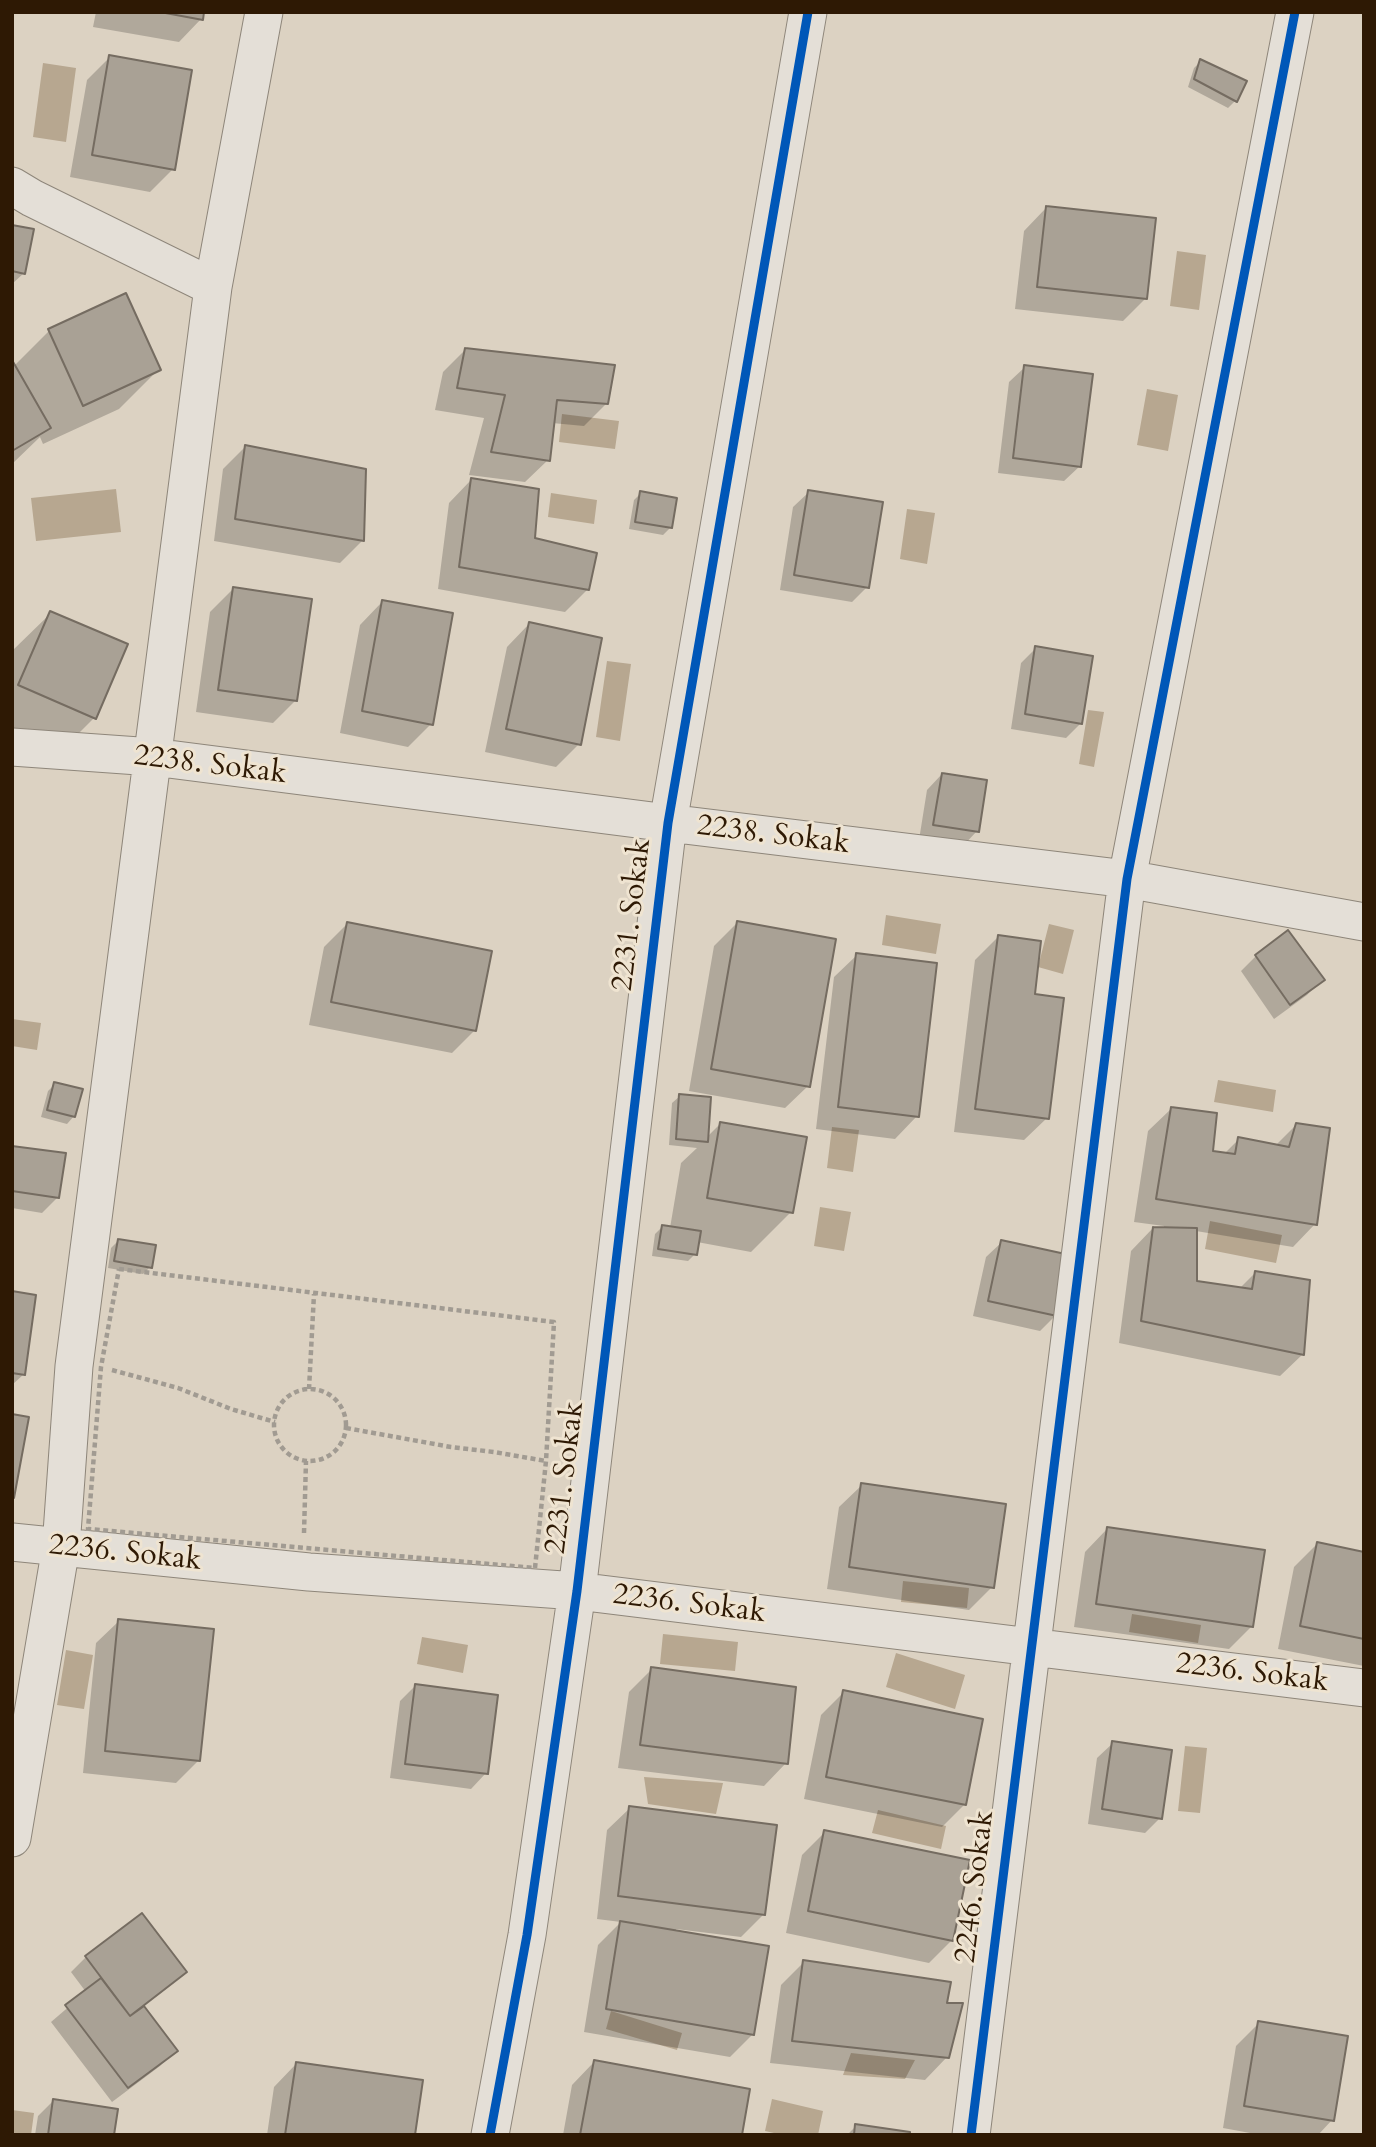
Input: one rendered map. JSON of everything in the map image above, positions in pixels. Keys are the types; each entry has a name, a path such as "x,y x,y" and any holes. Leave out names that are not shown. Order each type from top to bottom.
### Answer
{"street":[{"path":"12,1838 88,1367 153,757 214,287 264,12"},
{"name":"2231. Sokak","path":"490,2135 527,1935 577,1591 668,823 808,12"},
{"name":"2246. Sokak","path":"971,2135 1127,878 1296,12"},
{"path":"12,186 214,287"},
{"name":"2238. Sokak","path":"12,747 153,757 1127,878 1364,922"},
{"name":"2236. Sokak","path":"12,1542 306,1560 1364,1688"}],"path":[{"path":"119,1269 314,1294 554,1322 546,1461 535,1568 306,1560 88,1529 88,1367 119,1269"},
{"path":"309,1390 314,1294"},
{"path":"88,1367 178,1388 231,1409 275,1422"},
{"path":"309,1390 332,1396 345,1416 343,1440 337,1449 317,1461 295,1458 286,1452 275,1433 277,1412 289,1396 309,1390"},
{"path":"346,1428 546,1461"},
{"path":"304,1535 306,1461"}],"shaded area":[{"path":"43,63 76,68 66,142 33,137"},
{"path":"1177,251 1206,255 1199,310 1170,306"},
{"path":"1147,389 1178,395 1168,451 1137,445"},
{"path":"562,414 619,421 615,449 559,442"},
{"path":"116,489 121,532 36,541 31,498"},
{"path":"551,493 597,500 594,524 548,517"},
{"path":"907,509 935,513 927,564 900,559"},
{"path":"607,661 631,664 620,741 596,737"},
{"path":"1088,710 1104,712 1094,767 1079,764"},
{"path":"886,915 941,924 936,954 882,945"},
{"path":"1049,924 1074,930 1063,974 1038,967"},
{"path":"12,1019 41,1023 37,1050 12,1046"},
{"path":"1218,1080 1276,1090 1273,1112 1214,1102"},
{"path":"832,1127 859,1130 853,1172 827,1168"},
{"path":"820,1207 851,1212 844,1251 814,1246"},
{"path":"1210,1221 1282,1235 1276,1263 1205,1249"},
{"path":"903,1581 969,1588 967,1608 901,1602"},
{"path":"1132,1614 1201,1625 1198,1643 1129,1632"},
{"path":"663,1634 738,1642 735,1671 660,1664"},
{"path":"422,1637 468,1645 463,1673 417,1664"},
{"path":"66,1650 93,1655 84,1709 57,1705"},
{"path":"896,1653 965,1675 955,1709 886,1687"},
{"path":"1185,1746 1207,1748 1200,1813 1178,1811"},
{"path":"644,1777 723,1783 716,1814 648,1804"},
{"path":"878,1810 946,1826 941,1849 872,1833"},
{"path":"611,2011 682,2033 677,2050 606,2029"},
{"path":"851,2053 915,2060 905,2079 843,2075"},
{"path":"772,2099 823,2111 818,2135 783,2135 765,2131"},
{"path":"12,2110 34,2113 31,2135 12,2135"}],"building":[{"path":"160,12 204,12 203,20"},
{"path":"109,55 192,70 175,170 92,155"},
{"path":"1200,59 1247,81 1237,102 1194,79"},
{"path":"1046,206 1156,218 1147,299 1037,287"},
{"path":"12,225 34,229 25,274 12,271"},
{"path":"126,293 161,370 83,406 48,329"},
{"path":"465,348 615,365 608,404 557,400 550,461 491,452 505,395 457,388"},
{"path":"12,360 51,428 12,451"},
{"path":"1024,365 1093,374 1081,467 1013,458"},
{"path":"245,445 366,469 364,541 235,519"},
{"path":"471,478 539,489 535,538 597,553 589,590 459,567"},
{"path":"808,490 883,502 869,588 794,575"},
{"path":"640,491 677,498 672,528 635,522"},
{"path":"233,587 312,599 297,701 218,690"},
{"path":"382,600 453,613 433,725 362,711"},
{"path":"50,611 128,644 96,719 18,685"},
{"path":"529,622 602,638 581,745 506,729"},
{"path":"1035,646 1093,656 1082,724 1025,714"},
{"path":"942,773 987,780 979,832 933,825"},
{"path":"737,921 836,939 810,1087 711,1069"},
{"path":"347,922 492,951 476,1031 331,1002"},
{"path":"1288,930 1325,980 1290,1005 1255,955"},
{"path":"998,935 1041,941 1035,994 1064,998 1049,1119 975,1109"},
{"path":"856,953 937,963 919,1117 838,1107"},
{"path":"54,1082 83,1089 75,1117 47,1110"},
{"path":"679,1094 711,1097 708,1142 676,1139"},
{"path":"1171,1107 1217,1113 1213,1151 1235,1154 1238,1137 1289,1147 1296,1123 1330,1128 1317,1225 1156,1199"},
{"path":"720,1122 807,1137 793,1213 707,1198"},
{"path":"12,1146 66,1153 59,1198 12,1191"},
{"path":"662,1225 701,1231 697,1255 658,1249"},
{"path":"1153,1227 1197,1228 1197,1281 1252,1289 1255,1271 1310,1280 1304,1355 1141,1321"},
{"path":"118,1239 156,1245 152,1268 114,1261"},
{"path":"1001,1240 1070,1255 1057,1316 988,1301"},
{"path":"12,1291 36,1295 25,1375 12,1373"},
{"path":"12,1414 29,1417 14,1498 12,1498"},
{"path":"861,1483 1006,1504 994,1588 849,1567"},
{"path":"1107,1527 1265,1550 1253,1627 1096,1604"},
{"path":"1317,1542 1364,1552 1364,1639 1300,1626"},
{"path":"118,1619 214,1629 200,1761 105,1751"},
{"path":"651,1667 796,1687 788,1764 640,1745"},
{"path":"415,1684 498,1695 488,1774 405,1764"},
{"path":"843,1690 983,1719 966,1805 826,1777"},
{"path":"1112,1741 1172,1750 1162,1819 1102,1809"},
{"path":"629,1806 777,1825 765,1915 618,1896"},
{"path":"824,1830 970,1860 953,1941 808,1911"},
{"path":"142,1913 187,1972 130,2016 85,1956"},
{"path":"620,1921 769,1946 754,2035 606,2009"},
{"path":"803,1960 951,1982 947,2003 963,2003 949,2058 792,2041"},
{"path":"101,1978 130,2016 144,2006 178,2051 128,2088 65,2005"},
{"path":"1258,2021 1348,2036 1334,2121 1244,2106"},
{"path":"594,2060 750,2089 742,2135 580,2135"},
{"path":"296,2062 423,2080 415,2135 285,2135"},
{"path":"53,2099 118,2109 114,2135 48,2135"},
{"path":"855,2124 910,2132 910,2135 854,2135"}],"cycle path":[{"path":"490,2135 527,1935 577,1591 668,823 808,12"},
{"path":"971,2135 1127,879 1295,12"}]}
